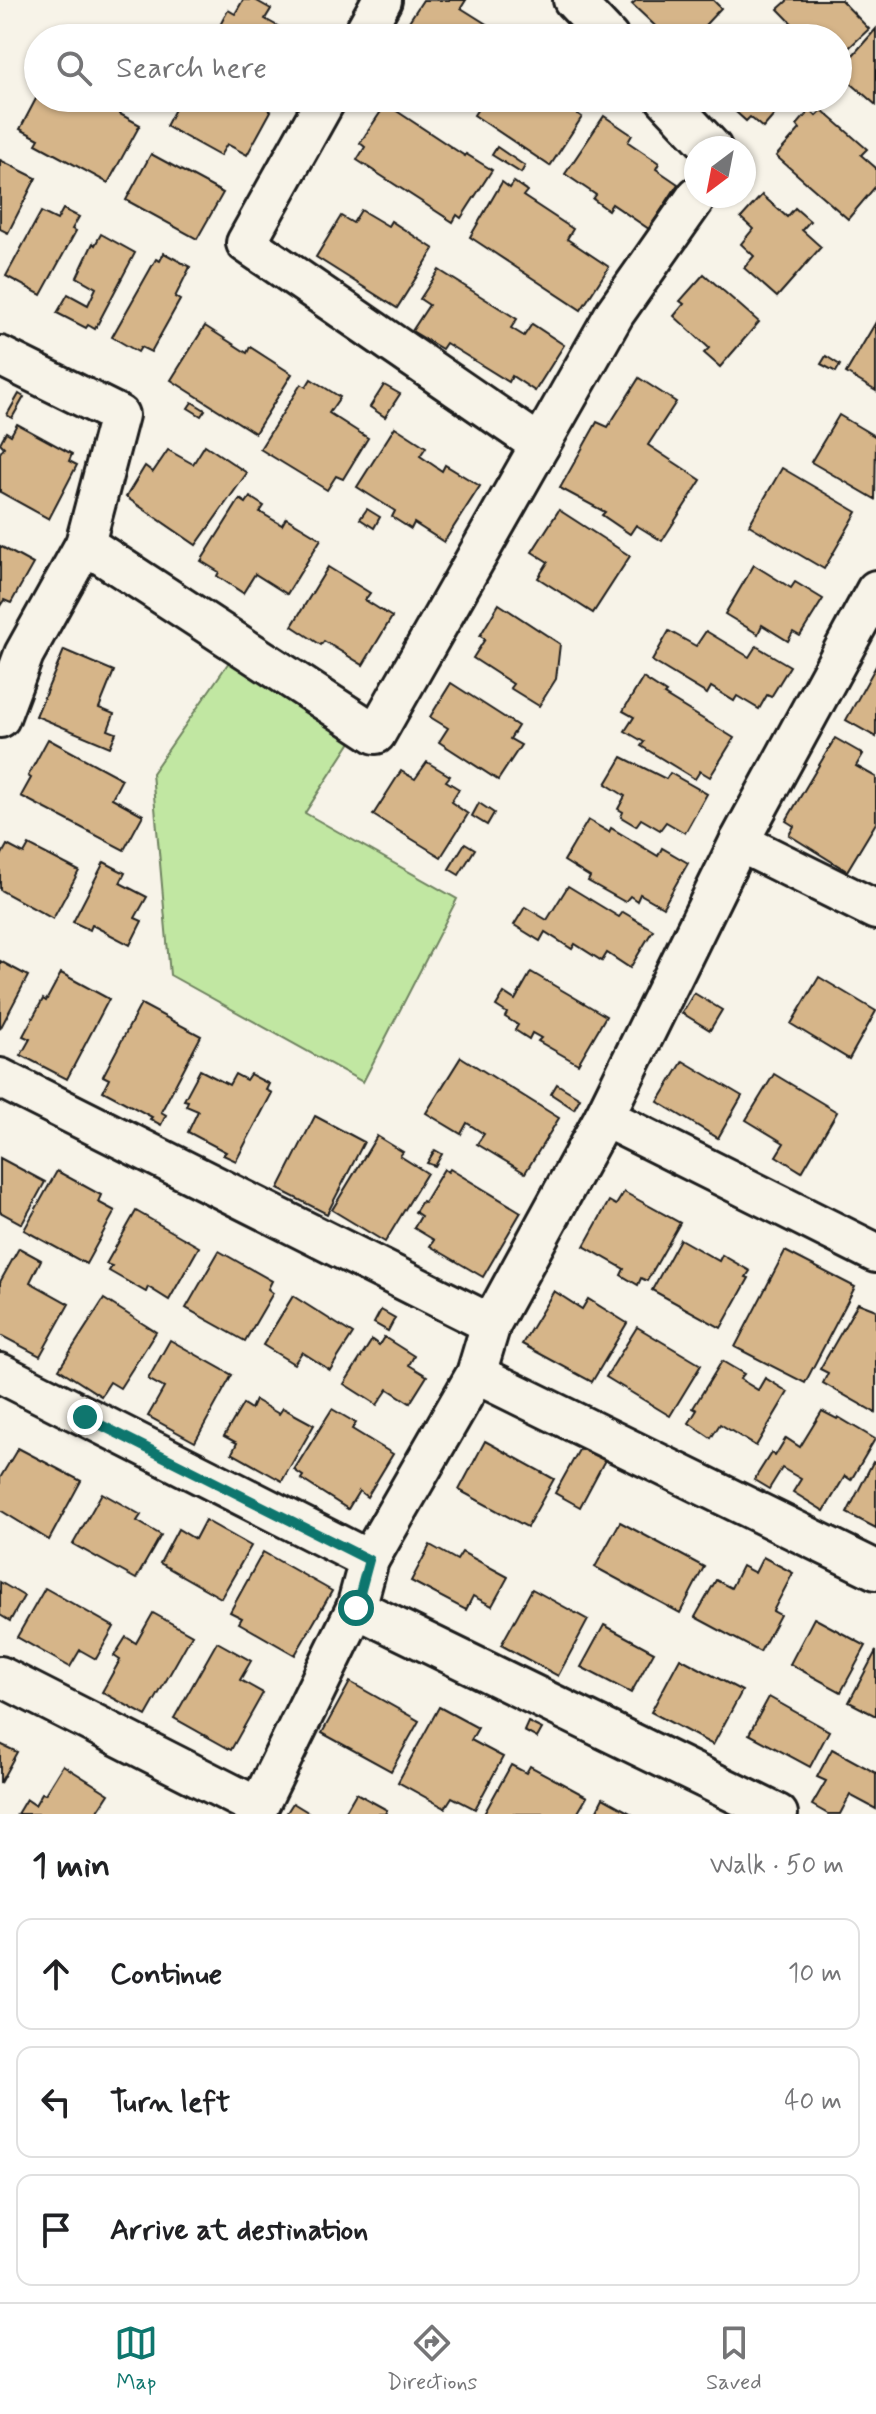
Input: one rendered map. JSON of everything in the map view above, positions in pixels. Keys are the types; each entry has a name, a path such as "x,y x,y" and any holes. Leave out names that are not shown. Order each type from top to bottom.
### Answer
{"street":[{"path":"369,24 382,0"},
{"path":"573,0 596,24"},
{"path":"319,112 246,243 540,445"},
{"path":"678,112 701,136"},
{"path":"85,544 376,734 615,313 689,208"},
{"path":"0,356 119,415 85,544 12,648 0,718"},
{"path":"0,1676 256,1811 356,1608 369,1560 476,1374 491,1324 604,1117 739,842 874,597"},
{"path":"739,842 876,910"},
{"path":"0,1078 491,1324"},
{"path":"604,1117 876,1253"},
{"path":"0,1373 369,1560"},
{"path":"476,1374 876,1570"},
{"path":"356,1608 778,1814"}],"green space":[{"path":"229,662 351,742 305,813 457,899 363,1082 170,975 152,773"}],"building":[{"path":"243,0 255,0 271,9 265,19 274,24 221,24 228,10 235,14"},
{"path":"423,0 466,0 461,8 486,24 407,24"},
{"path":"637,0 713,0 721,8 706,24 653,24 632,4"},
{"path":"788,0 841,0 869,29 852,45 852,24 792,24 778,9"},
{"path":"876,29 876,105 852,84 852,56"},
{"path":"29,112 121,112 140,125 108,183 36,144 39,139 20,129"},
{"path":"174,112 270,112 247,155 227,144 220,156 166,126"},
{"path":"381,112 398,112 492,170 461,218 457,215 453,222 357,160 365,147 360,143"},
{"path":"476,112 574,112 582,117 550,166 474,115"},
{"path":"736,112 777,112 763,128 750,117 746,121"},
{"path":"808,112 816,116 824,112 867,149 861,155 876,168 876,186 848,219 776,156 800,129 797,125"},
{"path":"604,116 632,135 628,142 659,163 656,169 678,184 649,229 612,204 608,210 593,199 596,195 565,174"},
{"path":"497,147 525,166 521,173 492,155"},
{"path":"151,154 223,193 197,239 126,200"},
{"path":"0,160 36,178 8,233 0,229"},
{"path":"502,182 510,188 514,182 527,191 523,196 573,229 567,239 609,267 581,310 470,237"},
{"path":"762,195 787,217 795,208 810,221 802,230 821,247 777,297 744,268 754,256 741,244 753,229 741,218 750,208 756,208 756,202"},
{"path":"63,209 79,217 72,229 76,231 41,295 6,276 41,212 57,220"},
{"path":"361,210 388,226 391,221 434,249 397,308 316,257 341,216 353,223"},
{"path":"101,234 135,253 95,329 88,325 86,328 57,313 68,294 88,305 96,288 77,277 93,243 95,245"},
{"path":"164,253 190,267 175,297 180,300 151,352 141,347 138,352 112,337 156,259 160,261"},
{"path":"439,270 517,319 511,328 524,336 532,324 564,345 535,391 512,376 509,382 446,343 442,349 412,331 429,305 420,299"},
{"path":"704,274 759,322 720,367 704,353 709,348 674,316 684,304 680,301"},
{"path":"876,322 876,391 846,373"},
{"path":"205,326 247,353 250,347 292,374 255,433 171,380"},
{"path":"826,356 840,365 836,372 821,364"},
{"path":"639,378 676,402 648,445 701,480 662,541 636,525 630,534 602,515 605,512 560,488 597,422 608,427"},
{"path":"311,379 340,397 329,413 368,438 343,479 336,476 327,490 260,449 301,384 306,387"},
{"path":"384,385 400,394 385,417 370,407"},
{"path":"19,394 24,397 12,418 7,415"},
{"path":"192,402 205,410 201,416 188,408"},
{"path":"839,415 876,437 875,499 811,462"},
{"path":"17,424 72,454 69,461 77,465 49,519 0,492 0,453 4,447 0,443 6,432 11,435"},
{"path":"395,427 426,447 420,456 442,471 445,465 480,486 444,542 414,523 411,529 392,517 395,511 357,487"},
{"path":"205,445 247,473 196,545 126,497 145,466 153,472 168,450 193,464"},
{"path":"782,468 857,512 824,569 749,525"},
{"path":"250,497 264,506 260,512 282,525 286,518 321,539 287,594 255,574 243,593 201,561 240,499 246,503"},
{"path":"367,509 380,517 374,528 360,519"},
{"path":"559,510 630,556 593,613 538,578 548,562 532,552"},
{"path":"0,546 33,564 11,603 4,600 0,606"},
{"path":"754,565 791,588 795,582 823,599 800,636 793,632 788,641 762,625 758,634 725,614"},
{"path":"328,567 370,593 365,600 392,617 363,665 324,641 321,645 292,626"},
{"path":"499,604 560,644 556,679 539,706 510,688 513,684 473,658 485,639 480,636"},
{"path":"669,631 696,646 706,631 749,657 756,646 790,666 771,697 767,695 759,709 737,696 734,701 711,687 707,694 652,661"},
{"path":"64,650 114,671 99,708 114,714 108,730 116,733 110,747 36,716"},
{"path":"876,666 876,737 846,720"},
{"path":"643,678 666,693 664,695 734,738 710,777 700,771 695,779 641,746 644,742 625,731 634,717 623,711"},
{"path":"451,683 518,726 510,739 521,745 498,780 439,742 448,728 430,717"},
{"path":"835,738 863,754 856,766 876,777 876,823 847,871 789,835 794,826 786,821"},
{"path":"48,739 122,779 112,798 143,815 124,850 21,796"},
{"path":"622,757 666,779 670,773 707,794 685,833 666,822 660,830 641,819 636,826 621,817 623,812 618,809 625,796 606,784"},
{"path":"427,762 450,776 446,781 459,789 451,802 468,814 441,857 373,815 401,771 415,779"},
{"path":"479,803 494,813 487,825 472,816"},
{"path":"588,820 609,832 611,828 658,856 662,848 688,863 663,907 640,894 637,901 630,896 625,902 588,881 590,877 564,861"},
{"path":"465,843 475,849 459,875 449,869"},
{"path":"7,845 24,854 29,845 79,871 53,919 0,890 0,858"},
{"path":"104,862 125,873 120,883 147,897 135,918 142,921 130,945 92,925 90,930 73,922"},
{"path":"568,886 619,917 623,912 653,930 630,968 607,953 602,961 575,944 572,949 545,932 540,941 514,925 525,907 547,920"},
{"path":"0,961 28,976 0,1029"},
{"path":"531,972 606,1016 578,1064 538,1041 541,1038 532,1033 529,1039 515,1030 518,1025 505,1017 507,1013 496,1006 504,993 515,1000"},
{"path":"61,973 109,999 67,1079 21,1055 30,1039 23,1036"},
{"path":"819,977 876,1011 849,1059 791,1024"},
{"path":"694,993 722,1010 710,1030 682,1013"},
{"path":"141,1004 201,1036 161,1112 166,1115 161,1125 103,1091 109,1079 103,1076"},
{"path":"461,1057 559,1118 525,1173 477,1144 484,1134 467,1123 461,1134 426,1113"},
{"path":"683,1061 742,1096 718,1138 658,1102"},
{"path":"200,1070 229,1085 235,1074 246,1080 250,1074 269,1084 266,1090 272,1093 236,1161 223,1155 226,1152 188,1132 198,1111 186,1106 188,1101 184,1100"},
{"path":"774,1074 837,1112 802,1172 776,1156 784,1143 746,1120"},
{"path":"557,1084 580,1098 574,1109 551,1094"},
{"path":"315,1116 364,1142 327,1214 278,1189"},
{"path":"377,1136 403,1152 400,1156 427,1173 385,1242 332,1210"},
{"path":"435,1150 442,1154 435,1166 427,1163"},
{"path":"0,1158 45,1182 22,1224 0,1212"},
{"path":"444,1169 448,1172 450,1169 521,1212 483,1277 430,1246 434,1240 414,1228 421,1216 415,1212"},
{"path":"57,1171 101,1195 98,1202 115,1211 86,1264 24,1230"},
{"path":"624,1192 680,1223 647,1281 641,1278 638,1285 621,1275 624,1269 584,1246 609,1201 616,1205"},
{"path":"136,1211 199,1247 169,1300 148,1287 146,1292 109,1271 112,1266 106,1264"},
{"path":"680,1239 719,1261 722,1255 750,1271 721,1328 652,1290"},
{"path":"19,1248 41,1260 30,1282 69,1304 40,1356 0,1335 0,1282"},
{"path":"219,1251 272,1281 268,1289 273,1293 245,1341 186,1308"},
{"path":"785,1251 855,1287 805,1383 735,1347"},
{"path":"554,1291 582,1309 588,1299 627,1323 592,1382 522,1344"},
{"path":"293,1296 353,1334 330,1370 302,1352 294,1364 263,1345"},
{"path":"104,1299 156,1332 120,1388 110,1382 101,1396 59,1369"},
{"path":"858,1303 876,1310 876,1413 823,1383 828,1373 820,1369"},
{"path":"381,1310 395,1318 388,1331 374,1323"},
{"path":"637,1327 701,1365 670,1416 606,1377"},
{"path":"384,1337 414,1356 409,1365 427,1376 410,1403 388,1389 377,1405 344,1384 372,1340 379,1345"},
{"path":"170,1340 232,1375 195,1442 148,1416 164,1388 148,1379"},
{"path":"722,1361 744,1374 740,1379 758,1390 765,1378 788,1392 756,1446 720,1424 711,1438 689,1423 697,1410 693,1408"},
{"path":"255,1400 279,1414 283,1408 314,1425 282,1481 232,1453 237,1443 224,1436 243,1404 251,1409"},
{"path":"332,1409 356,1423 352,1429 393,1454 367,1497 359,1491 348,1509 301,1479 303,1476 294,1470"},
{"path":"822,1411 875,1439 851,1480 845,1476 824,1511 793,1492 801,1479 782,1468 769,1489 754,1480 771,1453 775,1456 786,1438 800,1447"},
{"path":"485,1441 554,1479 527,1527 459,1490"},
{"path":"18,1448 81,1481 49,1540 0,1510 0,1478"},
{"path":"580,1448 605,1460 580,1507 555,1493"},
{"path":"873,1462 876,1464 876,1528 847,1513"},
{"path":"102,1493 141,1515 137,1521 161,1535 136,1579 73,1544"},
{"path":"205,1520 251,1546 221,1598 160,1563 178,1529 195,1539"},
{"path":"620,1522 704,1567 680,1613 595,1567"},
{"path":"430,1545 457,1560 462,1552 508,1577 492,1606 473,1596 466,1610 411,1581"},
{"path":"263,1552 332,1591 295,1655 239,1623 242,1618 230,1612"},
{"path":"763,1557 793,1573 773,1611 780,1615 760,1652 695,1617 716,1580 731,1588 742,1566 755,1573"},
{"path":"0,1582 24,1596 10,1621 0,1615"},
{"path":"45,1588 114,1627 96,1659 80,1650 70,1667 17,1637"},
{"path":"532,1589 588,1620 558,1676 501,1645"},
{"path":"153,1613 192,1635 146,1716 102,1692 120,1660 114,1656 126,1637 136,1643"},
{"path":"814,1618 866,1646 841,1692 790,1664"},
{"path":"604,1625 654,1652 631,1693 581,1667"},
{"path":"217,1642 251,1661 240,1680 263,1693 231,1750 174,1718"},
{"path":"876,1651 876,1716 849,1702"},
{"path":"680,1658 742,1691 713,1745 651,1712"},
{"path":"350,1682 419,1721 391,1771 322,1733"},
{"path":"769,1697 829,1731 810,1767 749,1734"},
{"path":"439,1707 478,1728 471,1740 503,1757 475,1809 452,1797 445,1808 398,1782"},
{"path":"528,1722 542,1729 537,1738 524,1731"},
{"path":"0,1744 17,1752 0,1783"},
{"path":"832,1749 876,1773 876,1809 850,1795 840,1814 828,1814 812,1805 826,1781 817,1777"},
{"path":"63,1765 109,1794 96,1814 17,1814 26,1799 35,1805"},
{"path":"511,1765 526,1773 530,1766 587,1797 577,1814 484,1814"},
{"path":"356,1793 387,1810 385,1814 344,1814"},
{"path":"603,1798 632,1814 595,1814"},
{"path":"293,1803 311,1814 286,1814"}],"route":[{"path":"85,1417 369,1560 356,1608"}]}
